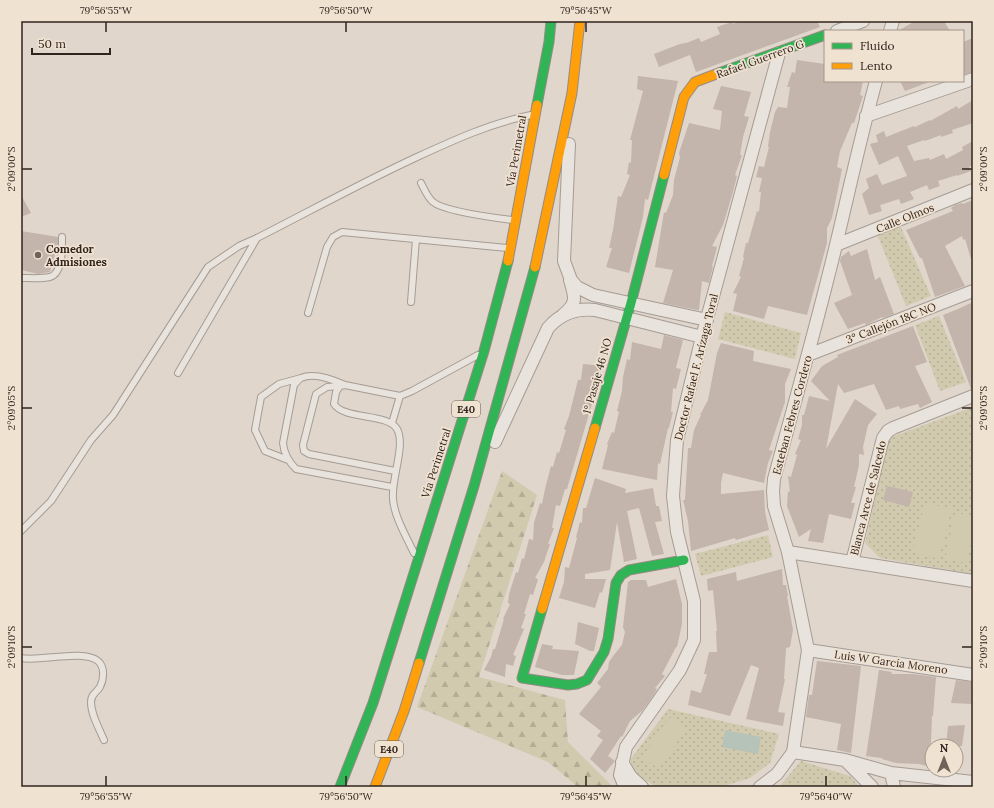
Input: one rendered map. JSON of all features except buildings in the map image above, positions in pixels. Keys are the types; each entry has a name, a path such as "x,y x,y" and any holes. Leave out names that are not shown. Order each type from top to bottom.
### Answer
{"main road":[{"name":"Vía Perimetral","path":"340,787 373,703 484,351 511,249 552,21"},
{"name":"E40","path":"375,787 404,711 474,486 536,262 572,93 580,21"},
{"name":"Rafael Guerrero G","path":"696,82 824,35"},
{"name":"1° Pasaje 46 NO","path":"684,560 629,570 618,578 608,639 604,652 586,680 577,684 568,685 522,678 627,319 684,97 696,82"}],"street":[{"path":"840,30 863,21"},
{"name":"Doctor Rafael F. Arízaga Toral","path":"625,787 620,775 626,747 680,670 694,640 694,601 677,532 673,496 677,440 702,337 779,53"},
{"path":"866,116 973,79"},
{"name":"Esteban Febres Cordero","path":"794,752 808,650 788,552 774,506 774,479 808,355 836,245 866,116 876,82"},
{"path":"474,486 548,328 570,310 575,300 564,261 572,93"},
{"name":"Calle Olmos","path":"836,245 973,190"},
{"path":"568,273 571,280 577,287 593,295 707,320"},
{"name":"3° Callejón 18C NO","path":"808,355 973,291"},
{"path":"561,317 578,310 590,310 702,337"},
{"name":"Blanca Arce de Salcedo","path":"852,562 885,434 893,428 973,396"},
{"path":"788,552 973,582"},
{"name":"Luis W García Moreno","path":"808,650 973,674"},
{"path":"760,787 777,774 794,752 845,760 891,773 973,782"},
{"path":"845,760 872,787"},
{"path":"622,762 631,777 642,787"},
{"path":"891,773 894,787"}],"lane":[{"path":"21,531 51,501 91,440 112,415 208,267 239,246 457,138 509,119 535,114"},
{"path":"421,183 432,202 439,206 516,221"},
{"path":"308,313 327,247 333,237 342,232 511,249"},
{"path":"21,278 51,277 55,273 61,261 62,237"},
{"path":"178,373 257,238"},
{"path":"411,302 416,239"},
{"path":"288,460 265,450 255,430 261,397 278,384 310,376 329,378 343,385 400,396 484,351"},
{"path":"301,378 294,385 283,443 284,452 288,460 296,469 392,487"},
{"path":"343,385 336,392 334,404 336,408 392,423 398,431 401,440 392,487 393,501 395,510 418,561"},
{"path":"343,385 328,387 316,394 303,445 304,451 309,454 395,471"},
{"path":"392,423 400,396"},
{"path":"21,658 49,659 75,656 98,661 102,668 104,677 99,687 92,695 91,711 104,740"}],"green space":[{"path":"900,225 931,296 906,306 877,234"},
{"path":"725,312 801,333 795,359 718,339"},
{"path":"939,316 966,382 940,391 915,325"},
{"path":"973,407 973,574 880,558 865,543 889,438"},
{"path":"502,471 537,495 479,677 565,700 568,742 613,787 578,787 548,762 417,707"},
{"path":"925,503 952,509 939,559 912,552"},
{"path":"955,513 973,516 973,532 967,563 945,559"},
{"path":"768,535 773,557 701,576 695,554"},
{"path":"668,709 779,734 770,763 750,778 721,787 656,787 636,774 630,760"},
{"path":"669,717 686,729 659,769 642,757"},
{"path":"801,761 850,776 860,787 779,787"}],"shaded area":[{"path":"725,730 761,737 758,754 722,747"}],"traffic: fast":[{"path":"537,105 549,42 551,21"},
{"path":"719,73 824,35"},
{"path":"595,428 631,303 664,175"},
{"path":"340,787 373,703 484,351 508,261"},
{"path":"419,663 474,486 535,267"},
{"path":"542,609 522,678 568,685 577,684 587,680 604,652 608,639 616,583 621,575 629,570 684,560"}],"traffic: slow":[{"path":"535,267 572,93 580,21"},
{"path":"664,175 684,97 695,82 719,73"},
{"path":"508,261 537,105"},
{"path":"542,609 595,428"},
{"path":"375,787 404,711 419,663"}],"place":[{"name":"Comedor Admisiones","path":"38,255"}]}
